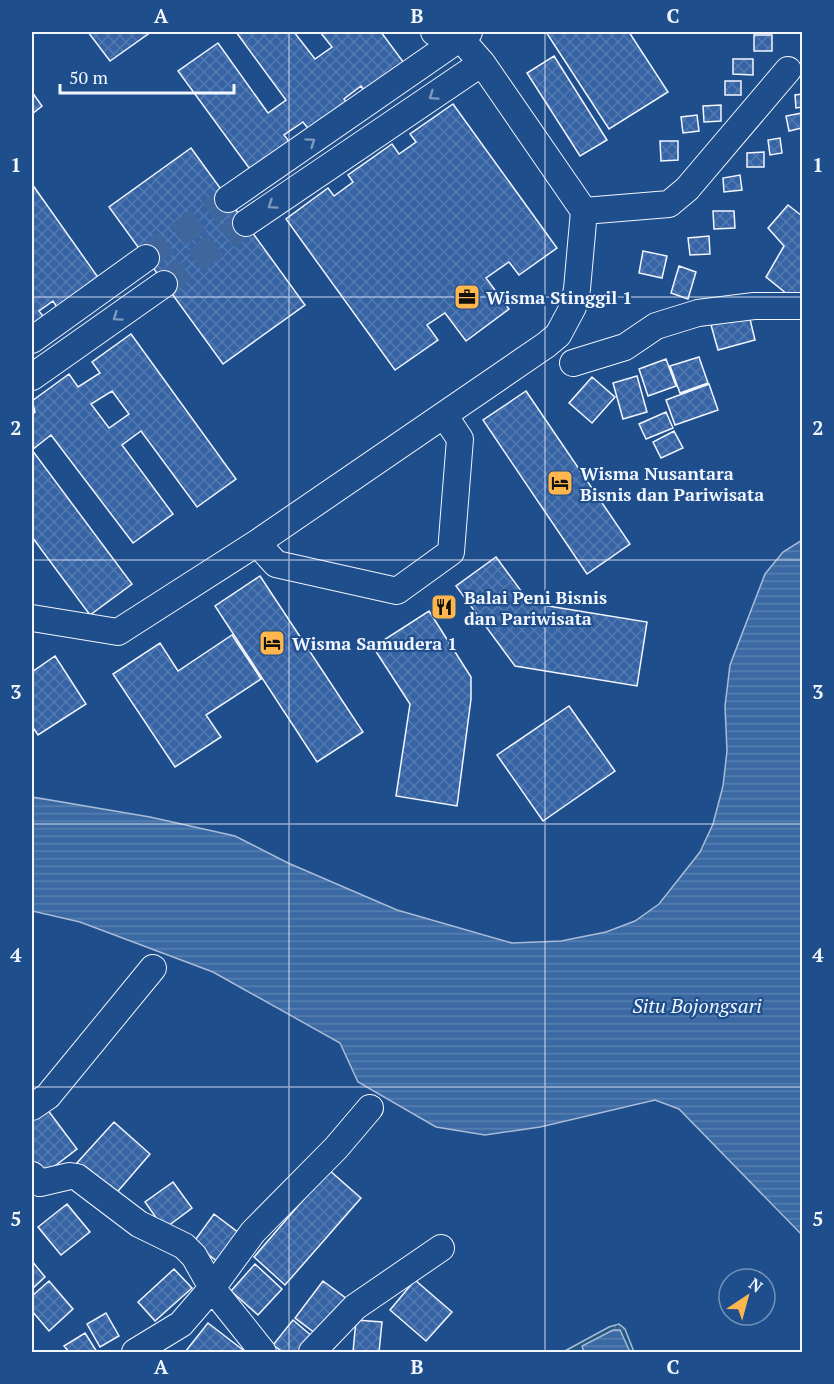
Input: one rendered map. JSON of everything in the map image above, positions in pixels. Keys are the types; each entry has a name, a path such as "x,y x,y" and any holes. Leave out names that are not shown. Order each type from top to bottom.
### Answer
{"street":[{"path":"434,32 465,35"},
{"path":"32,618 118,632 257,543 546,345 566,323 577,289 584,211 465,35"},
{"path":"228,200 465,35"},
{"path":"246,223 482,63"},
{"path":"584,211 669,204 687,189 788,70"},
{"path":"32,340 146,258"},
{"path":"32,377 164,284"},
{"path":"573,363 625,347 656,326 698,313 754,306 802,306"},
{"path":"257,543 276,564 397,591 451,552 460,439 444,415"},
{"path":"32,1107 48,1096 153,968"},
{"path":"135,1353 181,1324 209,1283 253,1232 336,1148 370,1108"},
{"path":"32,1176 40,1183 70,1176 77,1177 139,1224 184,1246 194,1256 209,1283 263,1353"},
{"path":"312,1353 355,1307 441,1248"}],"green space":[{"path":"619,1324 625,1329 634,1352 563,1352 609,1327"}],"water":[{"name":"Situ Bojongsari","path":"802,540 802,1235 679,1109 655,1100 540,1127 485,1135 436,1127 358,1082 340,1043 213,972 80,922 32,911 32,797 150,817 235,836 288,863 397,910 512,943 561,941 606,932 635,921 659,904 700,852 713,824 723,786 727,751 725,706 730,665 765,574 783,552"},
{"path":"613,1330 620,1330 630,1352 584,1352 582,1346"}],"building":[{"path":"88,32 151,32 110,61"},
{"path":"236,32 294,32 315,59 332,47 320,32 381,32 404,63 365,92 361,86 344,99 350,107 313,135 303,122 284,135 291,144 252,172 178,71 218,43 268,113 286,100"},
{"path":"546,32 629,32 668,92 609,129"},
{"path":"754,35 772,35 772,51 754,51"},
{"path":"554,56 607,140 580,156 527,73"},
{"path":"733,59 753,59 753,75 733,74"},
{"path":"725,81 741,81 741,95 725,95"},
{"path":"32,92 42,106 32,114"},
{"path":"802,94 802,107 796,108 795,95"},
{"path":"453,104 557,248 519,275 509,262 486,278 509,309 466,341 445,313 427,325 438,340 395,370 286,219 328,188 334,196 353,182 348,175 392,144 399,154 416,142 410,134"},
{"path":"721,105 721,121 704,122 703,106"},
{"path":"802,113 802,128 789,131 786,116"},
{"path":"697,115 699,131 683,133 681,117"},
{"path":"780,138 782,153 770,155 768,140"},
{"path":"660,141 678,141 678,160 661,161"},
{"path":"191,148 305,305 223,364 109,207"},
{"path":"764,152 764,167 747,167 747,153"},
{"path":"740,175 742,190 724,192 723,178"},
{"path":"32,184 102,283 60,312 53,301 39,311 46,320 32,331"},
{"path":"788,205 802,216 802,301 797,302 766,277 784,246 768,228"},
{"path":"713,211 734,211 735,228 714,229"},
{"path":"709,236 710,254 690,255 688,238"},
{"path":"643,251 667,256 662,278 639,273"},
{"path":"679,266 696,272 688,299 671,293"},
{"path":"749,315 755,340 718,350 711,325"},
{"path":"131,334 236,479 197,507 141,431 122,445 173,514 133,543 51,435 32,450 32,415 35,412 32,401 69,374 78,387 100,373 92,362","holes":["112,391 129,414 109,428 91,404"]},
{"path":"699,357 708,383 680,393 670,366"},
{"path":"666,359 676,386 648,396 639,369"},
{"path":"637,376 647,412 623,419 613,383"},
{"path":"592,377 615,397 592,423 569,403"},
{"path":"709,384 718,410 675,425 666,400"},
{"path":"526,391 630,544 587,574 483,420"},
{"path":"666,412 673,428 646,439 639,424"},
{"path":"674,431 683,448 661,458 653,442"},
{"path":"32,450 132,584 90,615 32,537"},
{"path":"496,557 530,603 647,622 637,686 515,666 456,586"},
{"path":"260,576 363,732 317,762 215,606"},
{"path":"429,611 471,677 471,699 457,806 396,796 410,704 373,647"},
{"path":"232,635 261,679 206,715 221,737 175,767 113,674 160,643 178,671"},
{"path":"55,656 86,704 38,735 32,726 32,672"},
{"path":"569,706 615,771 543,821 497,755"},
{"path":"47,1109 77,1149 43,1175 32,1161 32,1121"},
{"path":"114,1122 150,1154 113,1197 76,1164"},
{"path":"329,1170 361,1198 285,1285 254,1257"},
{"path":"173,1182 192,1208 164,1229 145,1202"},
{"path":"67,1204 90,1232 61,1255 38,1227"},
{"path":"214,1214 239,1233 218,1262 193,1243"},
{"path":"32,1261 45,1277 32,1289"},
{"path":"255,1264 282,1289 258,1315 231,1291"},
{"path":"174,1269 192,1288 155,1321 138,1302"},
{"path":"415,1280 452,1312 426,1341 390,1310"},
{"path":"49,1281 73,1309 49,1331 32,1311 32,1296"},
{"path":"323,1281 351,1302 323,1339 295,1318"},
{"path":"106,1313 119,1336 100,1347 87,1324"},
{"path":"293,1320 320,1343 312,1352 283,1352 273,1345"},
{"path":"356,1320 382,1322 379,1352 353,1352"},
{"path":"208,1323 243,1350 241,1352 185,1352"},
{"path":"85,1333 97,1352 69,1352 64,1346"}],"tunnel":[{"path":"146,258 228,199"},
{"path":"164,284 246,223"}],"place":[{"name":"Wisma Stinggil 1","path":"467,297"},
{"name":"Wisma Nusantara Bisnis dan Pariwisata","path":"560,483"},
{"name":"Balai Peni Bisnis dan Pariwisata","path":"444,607"},
{"name":"Wisma Samudera 1","path":"272,643"}]}
